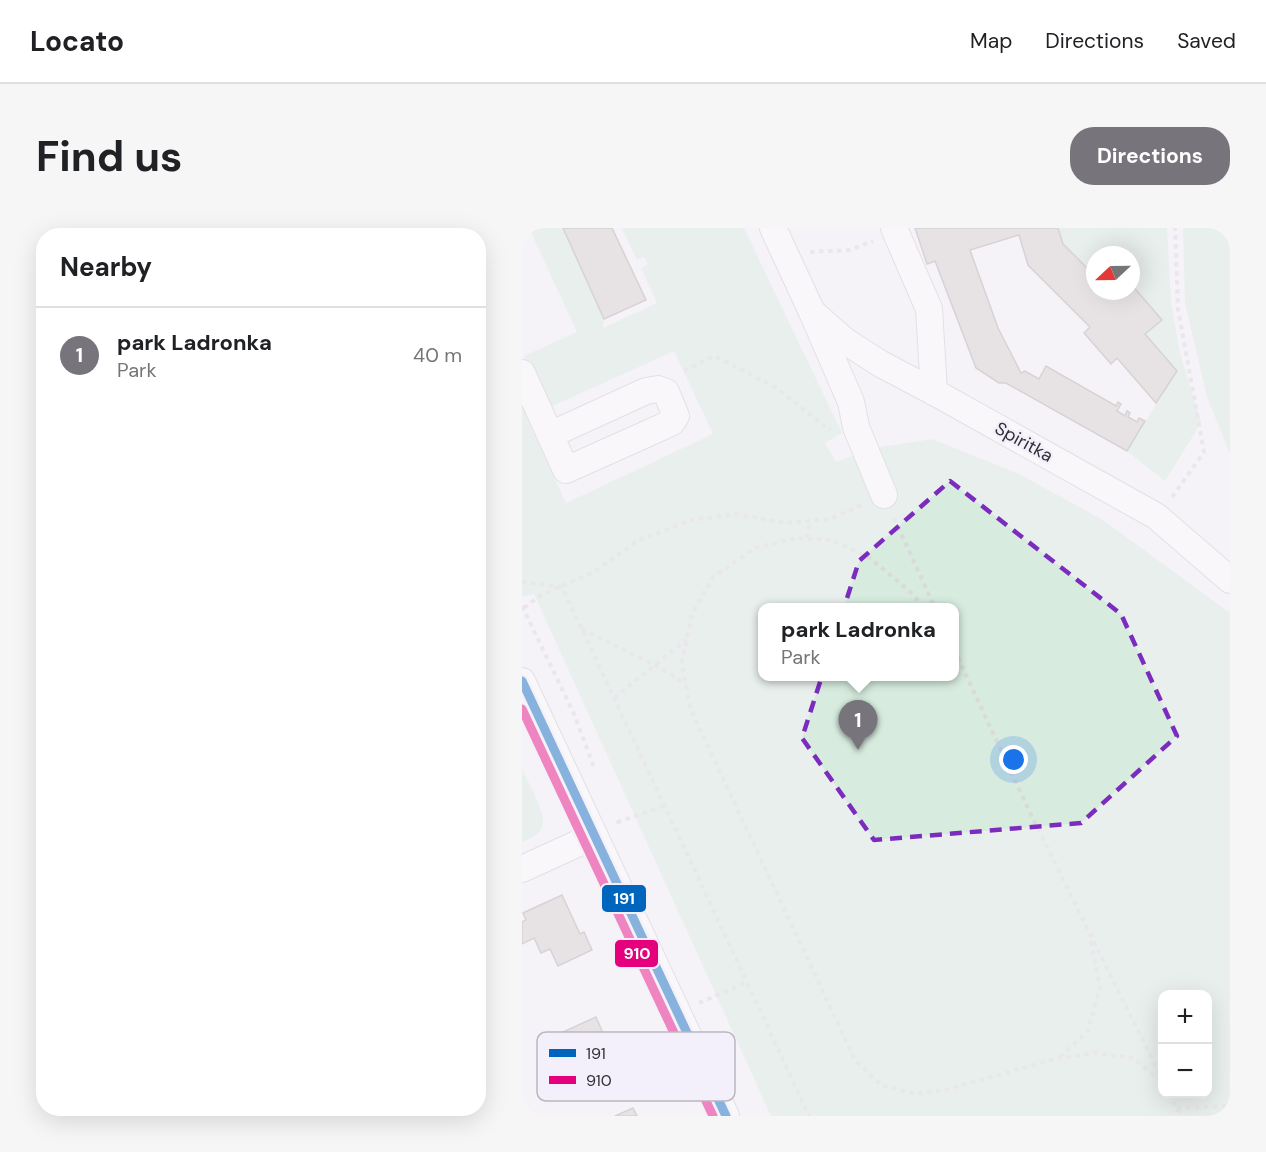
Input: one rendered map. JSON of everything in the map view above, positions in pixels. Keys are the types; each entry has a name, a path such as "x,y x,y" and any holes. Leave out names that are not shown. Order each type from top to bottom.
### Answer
{"street":[{"path":"773,228 851,402 856,428 884,495"},
{"path":"894,228 929,309 934,392"},
{"name":"Spiritka","path":"812,312 845,341 881,364 1156,516 1230,580"},
{"path":"522,373 550,435"},
{"path":"522,681 687,1032"},
{"path":"522,869 594,836"},
{"path":"719,1101 726,1116"}],"path":[{"path":"1156,516 1204,452 1178,309 1175,228"},
{"path":"784,253 850,250"},
{"path":"684,371 714,356 775,387 828,429 856,428"},
{"path":"598,781 574,714 523,607 541,595 594,572 637,541 692,520 737,514 785,524 829,519 884,495 933,603"},
{"path":"807,538 810,521"},
{"path":"919,603 870,558 831,540 796,538 755,548 713,577 692,614 682,663 690,708 855,1060 880,1085 915,1094 941,1092 1059,1058 1095,1053 1133,1058 1158,1078"},
{"path":"522,582 562,587"},
{"path":"562,587 809,1116"},
{"path":"582,629 655,665 686,684"},
{"path":"614,698 687,640"},
{"path":"959,660 1031,815 1158,1073"},
{"path":"613,812 618,822 664,806"},
{"path":"1059,1058 1088,1031 1100,987 1089,930"},
{"path":"678,1013 747,982"},
{"path":"1171,1098 1181,1116"},
{"path":"1177,1108 1230,1106"}],"highlighted area":[{"path":"950,481 1121,614 1177,736 1081,823 874,840 802,738 859,561"}],"green space":[{"path":"529,228 563,228 604,319 603,328 657,303 641,268 648,264 644,257 637,260 622,228 744,228 842,433 825,443 836,462 875,448 932,439 1019,474 1103,520 1230,613 1230,1116 771,1116 735,1037 735,1032 733,1032 534,594 522,597 522,381 537,414 527,419 566,503 713,434 674,351 548,408 524,356 577,332"},
{"path":"1058,228 1167,228 1171,302 1180,353 1201,423 1165,481 1127,451 1177,371 1145,334 1161,319 1140,294 1140,246 1086,246 1086,267 1063,244"},
{"path":"1183,228 1230,228 1230,454 1207,397 1185,303"},
{"path":"522,769 536,799 543,823 538,833 522,842"}],"building":[{"path":"563,228 612,228 646,300 604,319"},
{"path":"915,228 1058,228 1063,244 1086,267 1086,300 1140,300 1140,294 1162,320 1145,334 1177,371 1156,403 1117,358 1111,364 1084,333 1090,327 1028,265 1019,235 970,250 998,328 1021,373 1025,371 1039,379 1046,366 1116,406 1118,402 1121,404 1117,411 1125,416 1127,411 1130,413 1128,417 1137,422 1139,418 1145,421 1127,451 1006,383 999,383 976,368 935,261 927,264"},
{"path":"562,895 580,934 584,932 592,950 558,966 550,949 541,953 534,938 522,944 522,922 526,920 523,913"},
{"path":"596,1017 603,1032 563,1032"},
{"path":"633,1108 637,1116 615,1116"}],"transit line":[{"name":"191","path":"522,681 687,1032"},
{"name":"910","path":"522,709 674,1032"},
{"name":"910","path":"706,1101 713,1116"},
{"name":"191","path":"719,1101 726,1116"}],"place":[{"name":"park Ladronka","path":"858,750"}]}
